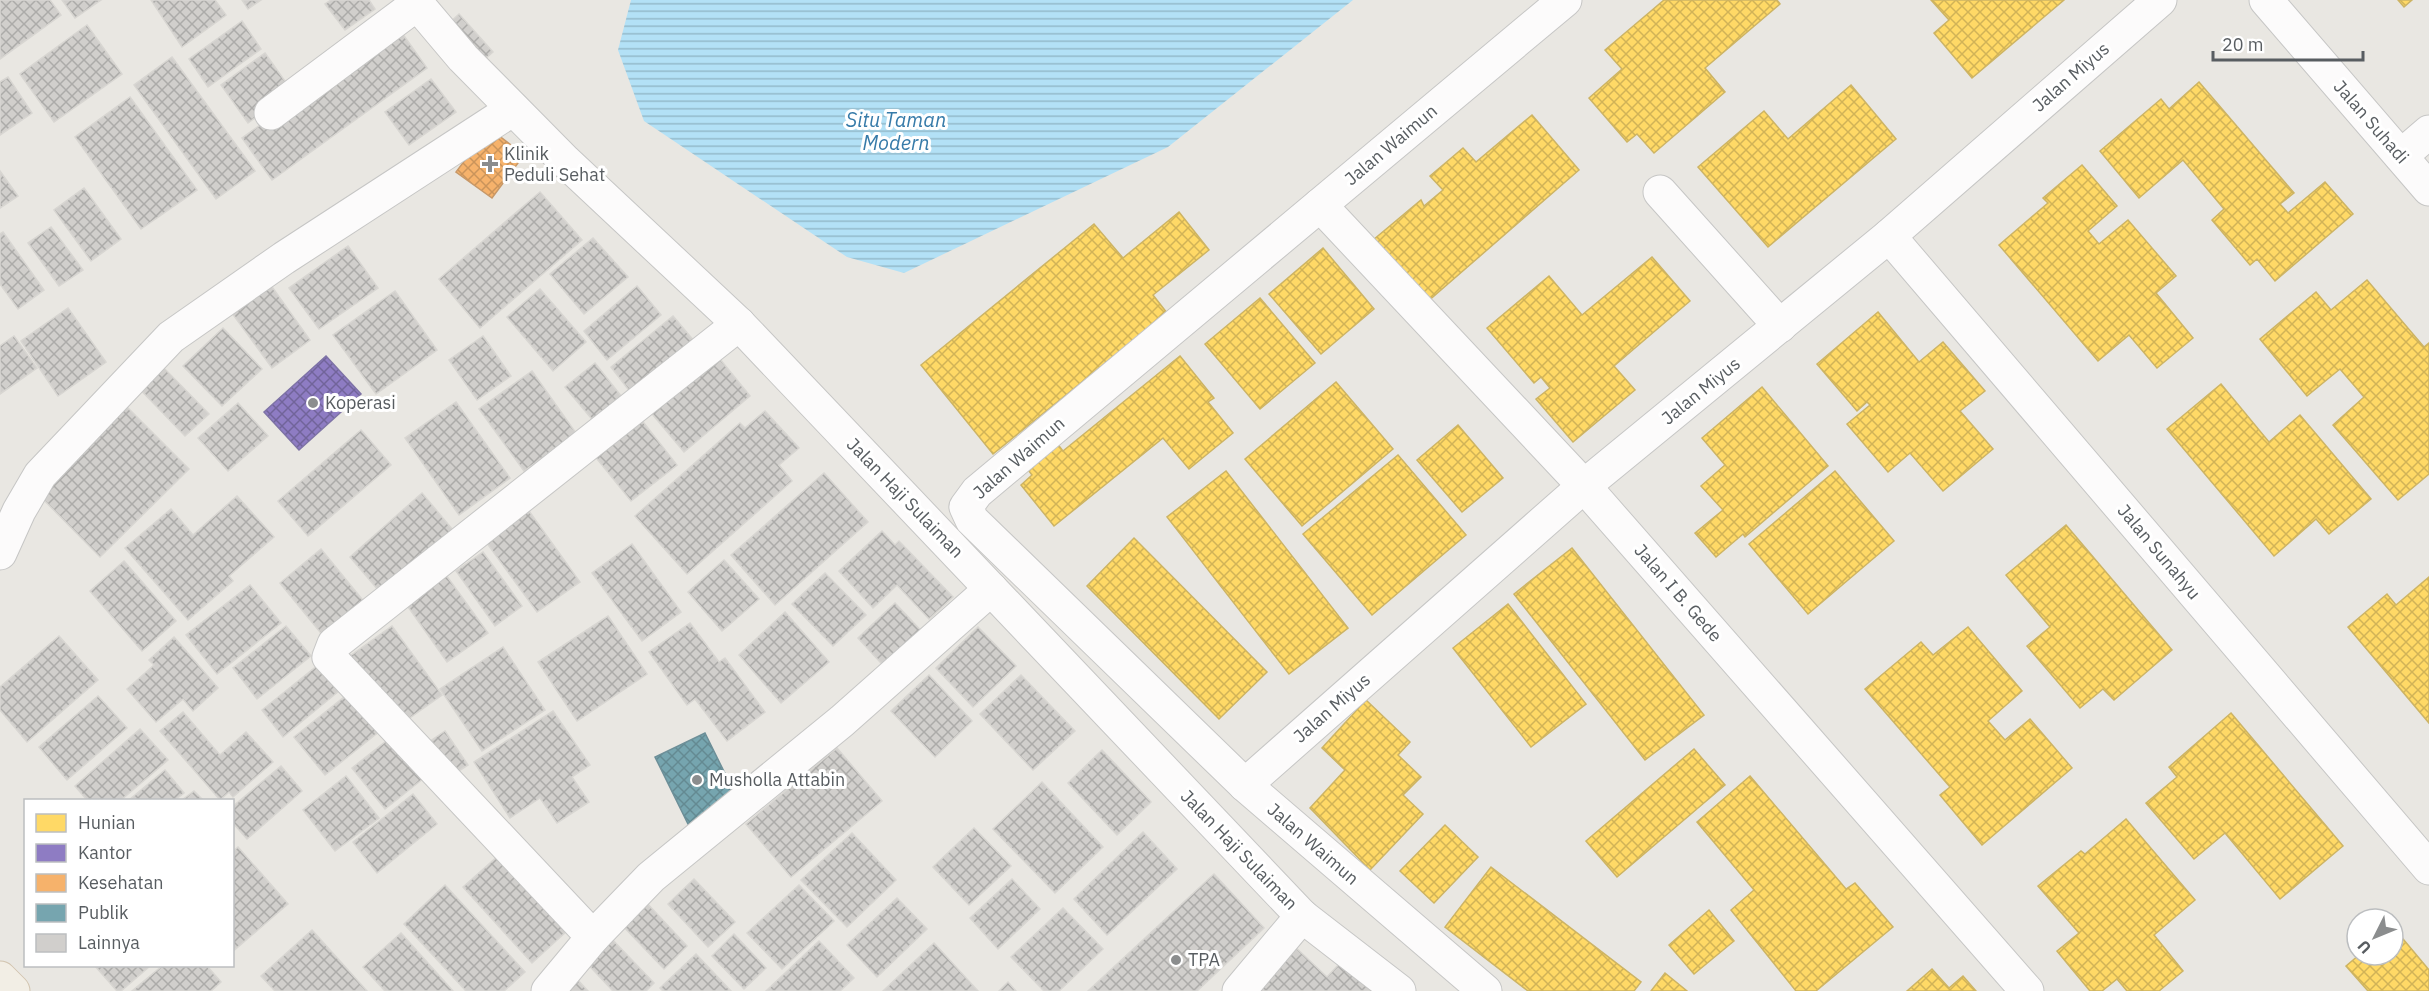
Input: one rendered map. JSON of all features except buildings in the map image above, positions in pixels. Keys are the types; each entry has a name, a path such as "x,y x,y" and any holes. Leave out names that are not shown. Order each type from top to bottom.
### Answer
{"main road":[{"path":"0,978 13,991"}],"street":[{"name":"Jalan Waimun","path":"1485,991 1245,785 972,520 966,507 977,492 1564,0"},
{"name":"Jalan Miyus","path":"1245,785 1584,486 1889,236 2160,0"},
{"name":"Jalan Suhadi","path":"2266,0 2429,189"},
{"path":"271,113 416,2"},
{"name":"Jalan Haji Sulaiman","path":"416,2 463,58 513,109 739,324 1302,916 1399,991"},
{"path":"0,553 18,512 40,475 171,337 284,258 513,109"},
{"path":"2401,156 2429,132"},
{"path":"1660,192 1780,326"},
{"name":"Jalan I B. Gede","path":"1320,204 1584,486 2026,991"},
{"name":"Jalan Sunahyu","path":"1889,236 2429,868"},
{"path":"592,937 329,657 329,653 334,644 739,324"},
{"path":"548,991 592,937 651,877 843,721 992,589"},
{"path":"1239,991 1302,916"}],"water":[{"name":"Situ Taman Modern","path":"631,0 1353,0 1168,147 904,273 847,257 644,121 618,50"}],"place":[{"name":"Klinik Peduli Sehat","path":"490,164"},
{"name":"Koperasi","path":"313,403"},
{"name":"Musholla Attabin","path":"697,780"},
{"name":"TPA","path":"1176,960"}]}
